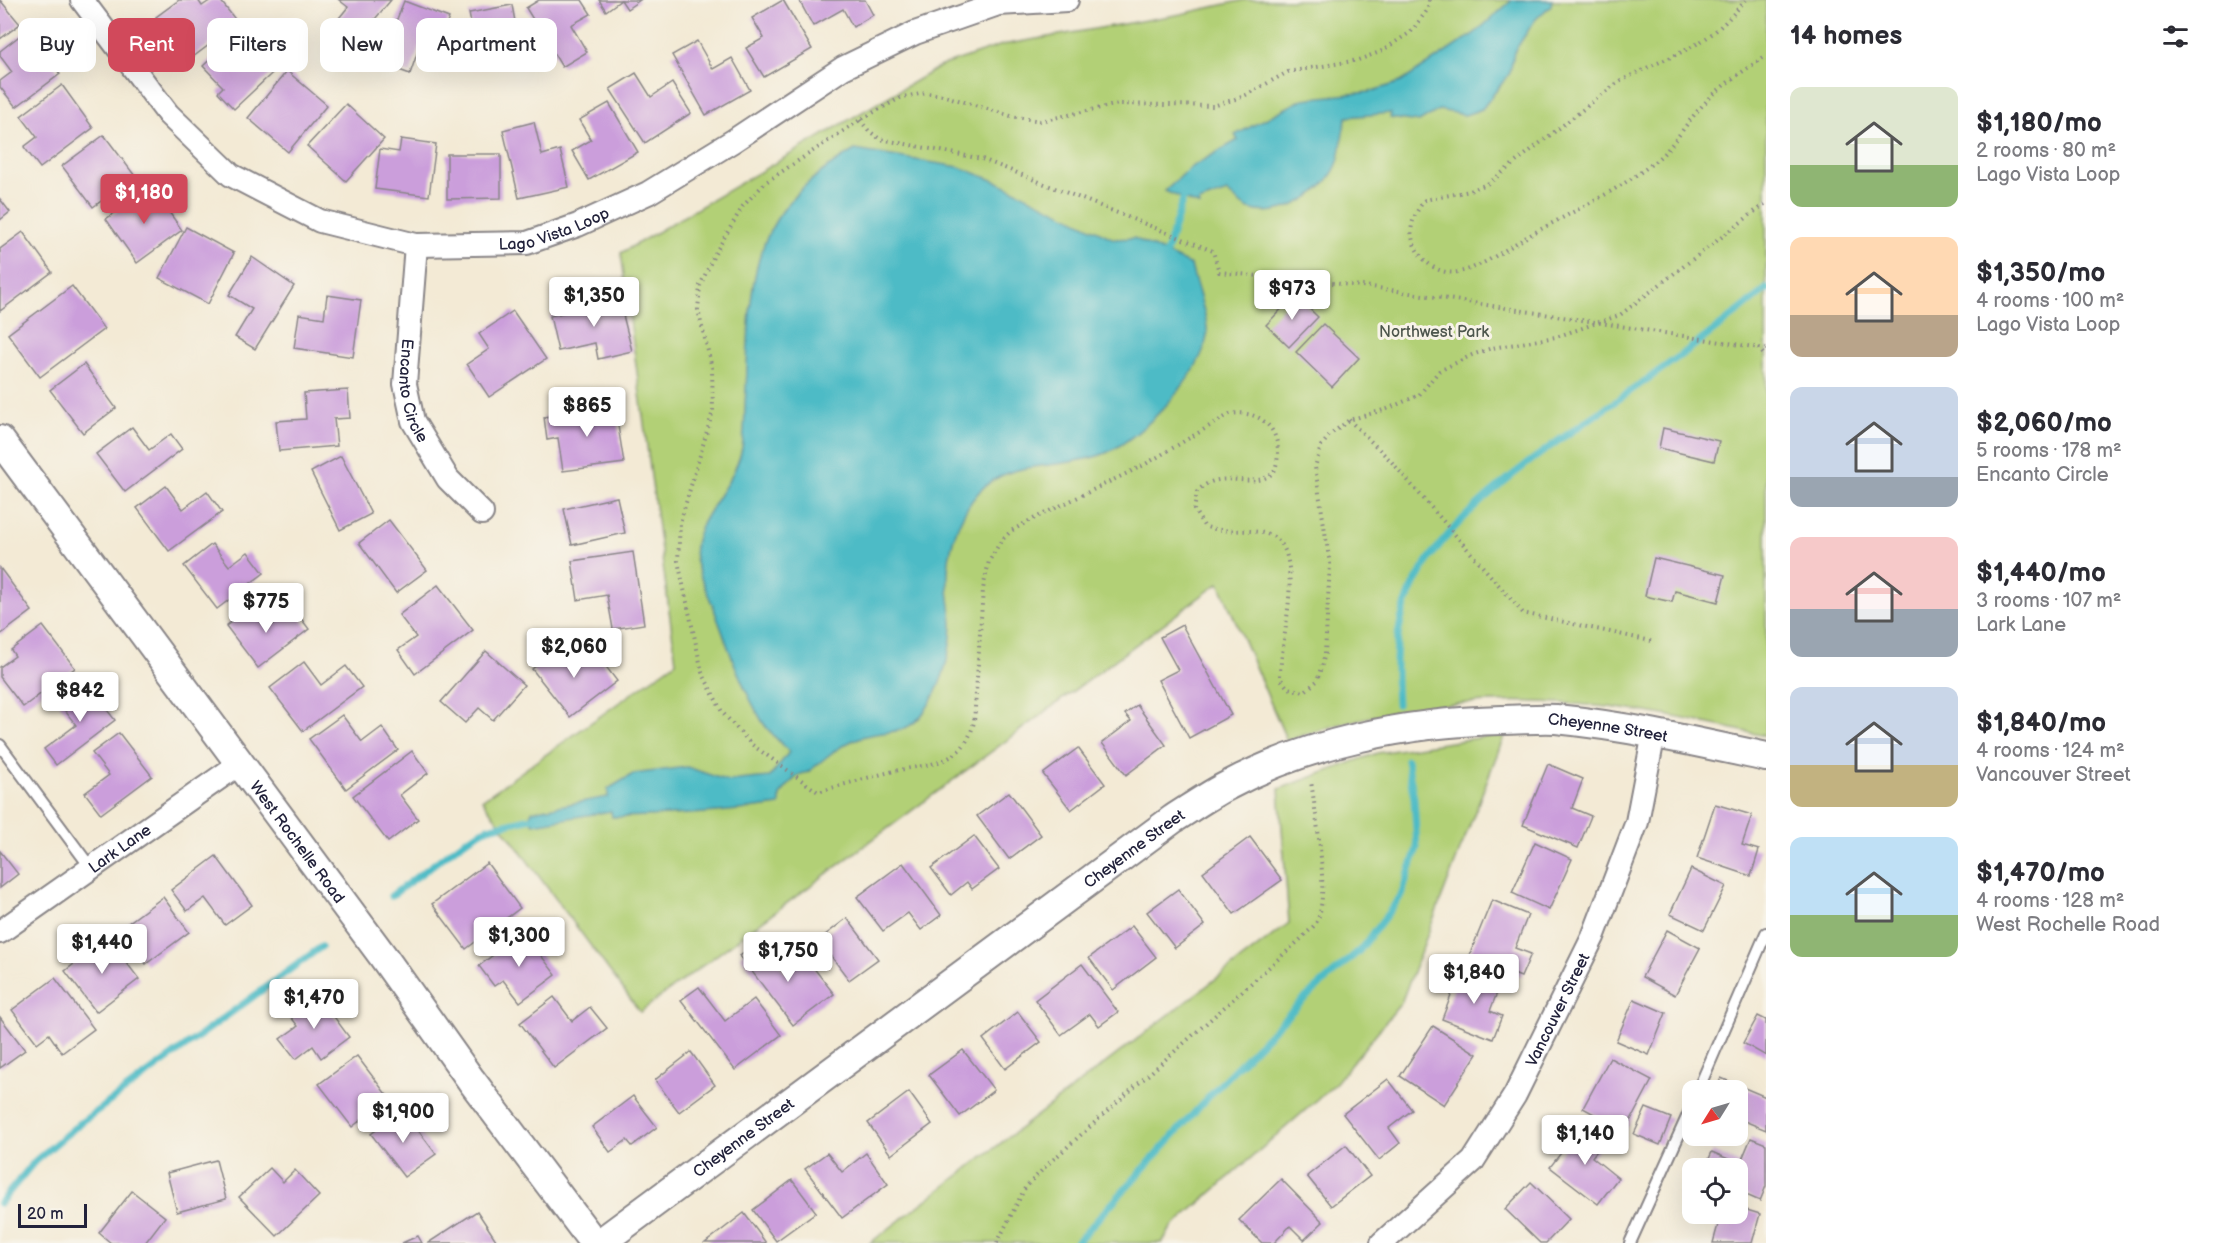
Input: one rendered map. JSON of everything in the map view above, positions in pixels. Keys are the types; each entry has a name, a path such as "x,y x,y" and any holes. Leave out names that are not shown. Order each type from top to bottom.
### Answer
{"street":[{"name":"Lago Vista Loop","path":"82,0 168,114 231,175 320,221 416,245 527,243 578,225 648,194 843,68 915,33 998,4 1059,1"},
{"name":"Encanto Circle","path":"416,245 405,384 413,421 448,479 482,513"},
{"name":"West Rochelle Road","path":"0,440 382,955 471,1080 594,1243"},
{"name":"Cheyenne Street","path":"600,1243 1173,819 1224,787 1278,763 1343,740 1464,721 1555,719 1654,733 1766,757"},
{"name":"Vancouver Street","path":"1382,1243 1473,1161 1515,1095 1593,937 1637,822 1654,733"},
{"name":"Lark Lane","path":"0,932 239,764"}],"lane":[{"path":"0,745 92,868"},
{"path":"1702,1080 1766,933"},
{"path":"1630,1243 1682,1128"}],"path":[{"path":"1429,0 1428,9 1417,26 1380,52 1358,60 1288,72 1242,97 1214,106 1119,104 1040,122 927,93 913,94 888,102 754,192 732,224 700,286 698,310 712,368 713,411 677,540 680,579 696,653 711,692 734,727 768,758 818,792 893,771 929,766 957,753 971,734 974,722 983,589 989,561 1000,541 1011,531 1027,522 1144,465 1230,414 1251,414 1267,422 1279,441 1277,464 1274,472 1261,480 1220,479 1203,485 1197,492 1194,510 1204,526 1224,532 1273,536 1284,547 1289,568 1290,589 1280,678 1283,684 1296,692 1304,692 1311,687 1321,670 1325,654 1330,584 1328,544 1315,466 1321,446 1348,420 1387,409 1419,395 1439,371 1472,355 1492,348 1556,337 1620,315 1766,203"},
{"path":"1746,0 1708,36 1690,48 1632,73 1489,183 1470,191 1425,200 1414,218 1411,234 1416,251 1428,264 1450,272 1473,267 1491,257 1620,184 1661,156 1700,108 1720,88 1766,56"},
{"path":"860,120 880,139 982,159 1213,251 1219,272 1372,286 1766,349"},
{"path":"1758,348 1766,357"},
{"path":"1348,420 1390,460 1523,613 1651,641"},
{"path":"997,1243 1025,1188 1047,1165 1304,937 1316,922 1321,906 1321,862 1311,781"}],"green space":[{"name":"Northwest Park","path":"1244,0 1766,0 1766,736 1646,712 1554,702 1509,701 1464,703 1375,716 1287,741 1219,583 640,1012 482,800 676,662 621,253 941,66 1002,45 1181,14"},
{"path":"1505,734 1401,1003 1334,1085 1171,1228 1162,1243 870,1243 1289,923 1279,789 1377,753"}],"water":[{"path":"1512,0 1552,0 1551,5 1535,20 1514,52 1510,73 1482,109 1465,115 1439,110 1419,122 1390,118 1391,113 1347,117 1339,158 1326,182 1303,200 1276,211 1262,212 1249,209 1227,192 1199,202 1200,206 1165,191 1191,167 1238,140 1235,135 1303,99 1369,92 1401,82 1475,33"},
{"path":"855,150 959,167 998,182 1114,239 1134,238 1191,265 1207,328 1202,352 1194,369 1168,404 1136,434 1120,445 1093,458 1009,472 998,477 978,493 964,513 951,549 948,591 952,626 944,671 936,692 924,712 910,726 868,735 839,748 810,771 794,779 780,795 780,805 654,816 612,817 611,811 534,824 528,819 532,811 608,797 608,789 633,774 687,767 728,781 770,777 789,752 765,725 741,680 698,571 695,545 705,519 730,479 743,445 750,313 754,281 762,251 774,224 793,198 819,174"}],"building":[{"path":"0,0 18,22 18,26 0,39"},
{"path":"179,0 198,0 202,6 211,0 220,0 234,18 207,18 207,46 195,55 195,18 156,17"},
{"path":"339,0 391,0 376,18 339,18 348,7"},
{"path":"539,0 582,0 591,14 571,25 587,52 562,67 557,59 557,18 532,18 526,8"},
{"path":"599,0 621,0 606,11"},
{"path":"621,0 640,0 627,9"},
{"path":"783,0 812,49 764,77 746,48 764,38 752,18"},
{"path":"799,0 865,0 873,15 853,27 843,9 813,26"},
{"path":"404,1 449,18 416,18 416,57 410,74 404,72 404,18 397,18"},
{"path":"512,5 514,18 470,18 469,13"},
{"path":"18,37 18,72 58,72 60,74 16,107 0,87 0,81 12,72 0,56 0,51"},
{"path":"697,41 713,69 732,58 750,90 706,115 672,55"},
{"path":"209,72 273,72 234,109 218,92 223,87"},
{"path":"286,72 327,105 288,152 248,118"},
{"path":"636,73 651,97 672,83 691,113 645,143 610,89"},
{"path":"62,85 93,128 40,168 24,147 37,137 21,116"},
{"path":"609,103 638,152 589,180 572,151 591,140 579,120"},
{"path":"346,104 384,139 346,181 307,146"},
{"path":"534,122 542,155 560,150 569,187 519,198 503,130"},
{"path":"104,135 135,176 93,207 62,166"},
{"path":"401,139 436,144 429,196 375,189 380,149 399,152"},
{"path":"447,154 501,154 501,198 447,199"},
{"path":"151,187 182,230 137,263 106,219"},
{"path":"0,199 10,212 0,220"},
{"path":"186,227 234,253 208,304 159,278"},
{"path":"23,232 52,272 0,311 0,249"},
{"path":"252,257 294,286 255,349 235,337 252,309 229,295"},
{"path":"72,286 104,329 40,377 8,334"},
{"path":"327,295 361,300 353,357 294,348 299,314 324,318"},
{"path":"618,295 632,351 598,359 595,343 558,351 550,316 594,305 593,300"},
{"path":"1295,295 1318,317 1289,347 1266,325"},
{"path":"513,311 546,359 489,397 467,364 489,349 479,334"},
{"path":"1323,324 1359,358 1332,387 1296,352"},
{"path":"84,364 116,408 83,433 50,390"},
{"path":"348,390 350,418 334,419 337,446 279,451 276,421 306,419 304,393"},
{"path":"615,407 624,463 563,471 558,438 547,440 544,417"},
{"path":"132,427 149,450 171,434 182,449 125,492 96,454"},
{"path":"1663,428 1719,441 1714,461 1659,448"},
{"path":"341,456 371,514 340,530 311,472"},
{"path":"166,486 183,509 207,491 222,512 169,551 137,508"},
{"path":"617,497 625,533 572,545 564,509"},
{"path":"389,520 427,570 396,593 359,543"},
{"path":"212,544 229,566 248,552 264,573 217,609 184,566"},
{"path":"633,552 644,624 613,629 607,595 578,600 572,561"},
{"path":"1654,558 1725,575 1718,602 1675,591 1672,602 1645,596"},
{"path":"0,568 32,611 0,635"},
{"path":"438,585 473,630 415,674 398,650 416,637 399,615"},
{"path":"255,604 271,626 294,609 309,629 258,668 226,626"},
{"path":"1182,625 1231,715 1189,738 1158,680 1178,670 1160,637"},
{"path":"43,626 75,668 23,707 0,677 0,667 15,656 11,650"},
{"path":"561,646 573,662 592,648 617,681 570,717 532,669"},
{"path":"486,651 524,685 493,720 479,708 465,723 441,702"},
{"path":"304,662 321,685 346,666 362,687 303,731 270,688"},
{"path":"86,683 115,720 56,765 44,749 76,725 59,703"},
{"path":"1137,705 1166,745 1126,775 1102,743 1131,721 1125,714"},
{"path":"342,715 362,742 382,727 398,750 346,789 309,739"},
{"path":"119,733 152,776 101,814 85,793 109,775 92,753"},
{"path":"1078,748 1105,784 1071,810 1043,774"},
{"path":"412,751 428,773 400,795 418,819 388,842 353,796"},
{"path":"1548,764 1583,779 1572,808 1591,816 1578,848 1523,825"},
{"path":"1009,792 1041,835 1009,859 977,816"},
{"path":"1715,804 1752,815 1742,845 1759,850 1751,876 1697,858"},
{"path":"974,836 999,869 972,889 967,882 951,895 931,868"},
{"path":"1250,837 1282,880 1234,914 1203,872"},
{"path":"1535,842 1572,859 1549,910 1512,893"},
{"path":"0,851 18,874 0,888"},
{"path":"216,856 252,905 225,925 205,898 187,911 171,890"},
{"path":"487,863 520,908 466,949 432,904"},
{"path":"903,863 941,915 921,930 908,913 883,931 857,897"},
{"path":"1691,869 1726,886 1704,930 1670,914"},
{"path":"1178,889 1205,925 1175,948 1147,912"},
{"path":"163,897 189,932 146,964 120,929"},
{"path":"1492,900 1528,915 1515,948 1531,954 1521,977 1469,956"},
{"path":"847,918 878,959 849,980 819,940"},
{"path":"1132,926 1156,957 1113,990 1089,958"},
{"path":"1667,930 1700,948 1675,995 1642,977"},
{"path":"523,932 556,975 520,1002 503,980 494,986 479,966"},
{"path":"108,938 139,979 96,1012 65,971"},
{"path":"761,940 786,973 806,958 834,994 793,1025 740,956"},
{"path":"1082,964 1118,1012 1099,1026 1090,1014 1061,1035 1035,1000"},
{"path":"1461,970 1500,985 1490,1011 1502,1016 1493,1039 1442,1019"},
{"path":"55,978 94,1029 62,1053 49,1034 37,1043 12,1010"},
{"path":"699,987 725,1021 754,999 781,1035 735,1070 681,1000"},
{"path":"318,995 349,1037 321,1058 313,1046 296,1059 280,1039 298,1026 290,1016"},
{"path":"554,997 572,1021 590,1007 607,1028 554,1068 520,1023"},
{"path":"1634,999 1666,1013 1649,1055 1616,1041"},
{"path":"1018,1012 1041,1042 1005,1069 983,1039"},
{"path":"1758,1016 1766,1020 1766,1056 1743,1043"},
{"path":"0,1017 25,1050 0,1068"},
{"path":"1433,1026 1477,1054 1444,1105 1400,1076"},
{"path":"963,1050 994,1090 960,1116 929,1075"},
{"path":"691,1052 715,1085 679,1112 655,1080"},
{"path":"357,1056 389,1098 352,1127 319,1084"},
{"path":"1610,1058 1652,1080 1625,1131 1583,1108"},
{"path":"1388,1079 1412,1110 1389,1128 1400,1143 1379,1160 1343,1114"},
{"path":"1748,1089 1766,1097 1766,1130 1748,1123"},
{"path":"909,1092 932,1124 891,1155 868,1123"},
{"path":"633,1096 657,1127 632,1146 627,1140 610,1152 592,1127"},
{"path":"1646,1108 1671,1118 1660,1145 1634,1134"},
{"path":"403,1110 436,1154 404,1177 371,1134"},
{"path":"1582,1126 1603,1143 1592,1157 1618,1178 1598,1204 1550,1167"},
{"path":"1751,1138 1766,1144 1766,1186 1760,1201 1748,1196 1748,1158 1743,1158"},
{"path":"1346,1145 1370,1176 1331,1206 1307,1176"},
{"path":"1712,1152 1726,1158 1709,1158"},
{"path":"827,1153 842,1172 866,1153 888,1184 842,1218 805,1169"},
{"path":"216,1160 226,1199 177,1212 167,1173"},
{"path":"270,1168 283,1182 295,1170 319,1196 277,1236 239,1197"},
{"path":"1281,1179 1323,1222 1304,1240 1290,1226 1274,1243 1262,1243 1239,1220"},
{"path":"792,1180 816,1212 776,1241 753,1210"},
{"path":"1531,1182 1569,1219 1546,1243 1540,1243 1505,1209"},
{"path":"132,1191 165,1217 145,1243 111,1243 99,1233"},
{"path":"1748,1210 1760,1214 1752,1243 1713,1243 1718,1224 1748,1224"},
{"path":"477,1211 498,1243 428,1243"},
{"path":"744,1213 766,1243 705,1243"},
{"path":"418,1236 422,1243 402,1243"}],"waterway":[{"path":"1160,260 1166,253 1183,199 1187,194"},
{"path":"1397,704 1397,648 1401,620 1410,593 1427,562 1449,533 1507,479 1649,378 1766,289"},
{"path":"1076,1243 1224,1080 1302,1001 1360,950 1401,896 1417,848 1414,798 1407,760"},
{"path":"391,896 466,840 488,828 536,817"},
{"path":"0,1203 35,1161 79,1124 321,947"}]}
